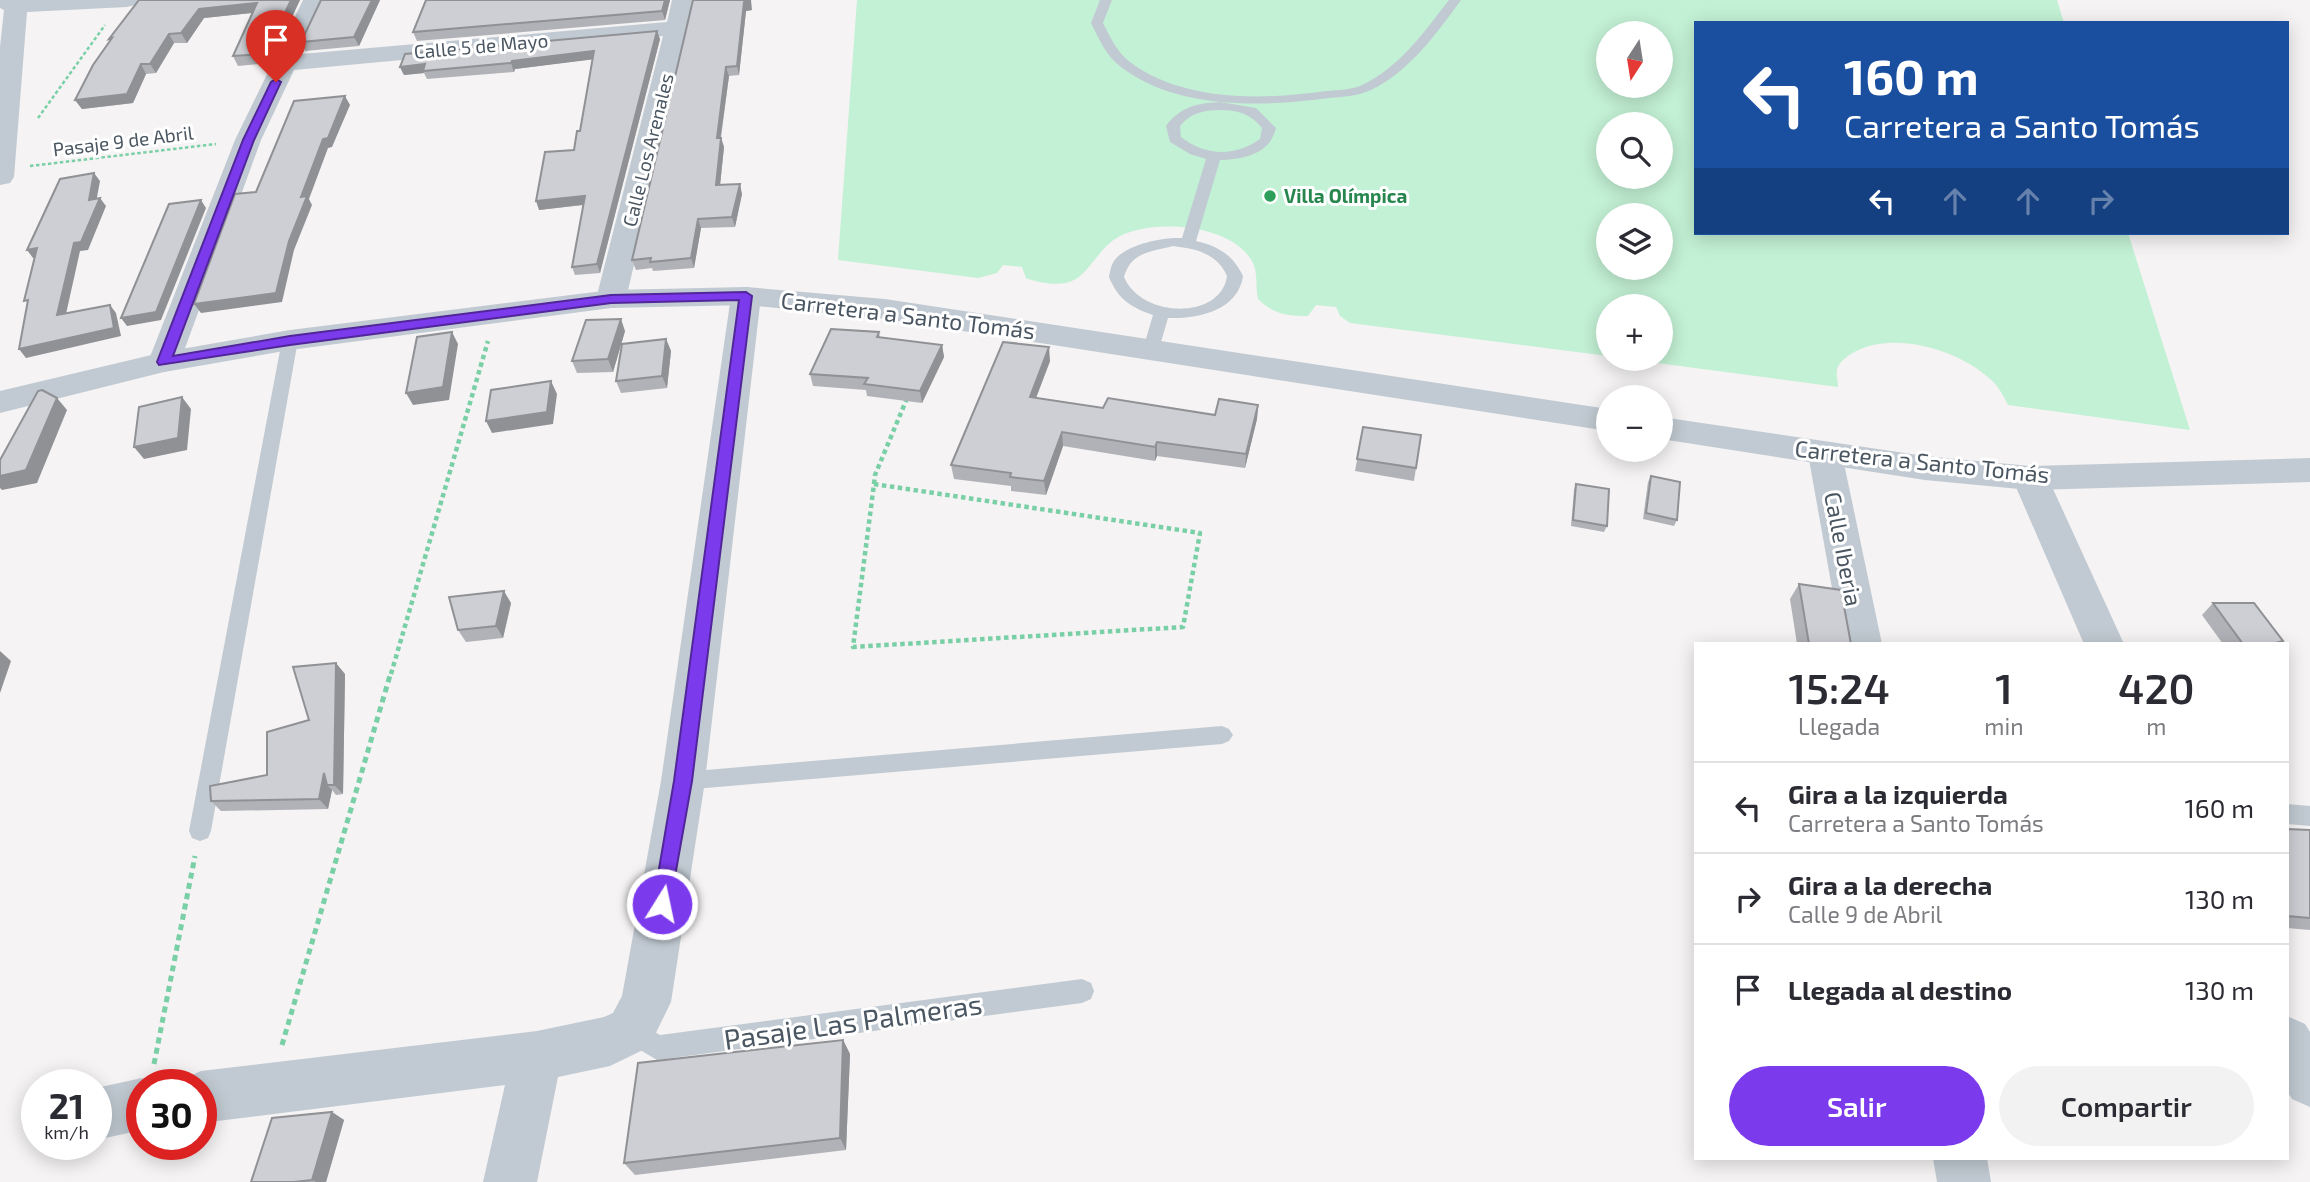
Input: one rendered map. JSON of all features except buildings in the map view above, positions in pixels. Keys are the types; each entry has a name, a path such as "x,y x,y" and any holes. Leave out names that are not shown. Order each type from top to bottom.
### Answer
{"street":[{"path":"1,173 8,4 125,0"},
{"path":"164,362 248,140 315,0"},
{"name":"Calle Los Arenales","path":"611,299 684,0"},
{"name":"Calle 5 de Mayo","path":"285,63 677,28"},
{"path":"217,1095 537,1056 610,1041 631,1030 646,1002 683,781 746,296"},
{"name":"Carretera a Santo Tomás","path":"0,402 164,362 290,340 611,299 746,296 885,309 1596,418"},
{"name":"Carretera a Santo Tomás","path":"1673,430 1825,454 2031,478 2310,470"},
{"name":"Calle Iberia","path":"1825,454 1861,642"},
{"path":"2031,478 2103,642"},
{"path":"2289,1045 2310,1082"},
{"path":"510,1182 537,1056"},
{"path":"1960,1160 1964,1182"}],"lane":[{"path":"1106,0 1097,23 1107,46 1127,67 1160,82 1231,103 1259,116 1269,128 1269,135 1260,147 1251,151 1214,156 1181,145 1175,139 1173,126 1183,114 1231,103 1299,100 1362,90 1397,68 1455,0"},
{"path":"1188,243 1214,156"},
{"path":"1173,242 1188,243 1225,258 1232,267 1234,285 1229,294 1208,308 1178,314 1161,313 1140,306 1123,296 1115,278 1116,269 1122,260 1143,247 1173,242"},
{"path":"1151,349 1161,313"},
{"path":"200,831 290,340"},
{"path":"683,781 1222,735"},
{"path":"2289,814 2310,816"},
{"name":"Pasaje Las Palmeras","path":"631,1030 657,1048 1082,991"}],"path":[{"path":"1,173 125,0"},
{"name":"Pasaje 9 de Abril","path":"1,173 248,140"},
{"path":"270,1088 496,314"},
{"path":"874,484 1200,533 1183,627 853,646 874,484 910,390"},
{"path":"151,1069 200,831"}],"green space":[{"name":"Villa Olímpica","path":"857,0 2057,0 2063,21 1694,21 1694,235 2129,235 2190,430 2008,405 1989,378 1960,358 1923,346 1903,343 1884,343 1851,354 1838,367 1838,387 1673,365 1673,294 1596,294 1596,354 1350,323 1340,316 1336,307 1316,305 1308,316 1287,315 1269,308 1258,299 1255,267 1239,247 1225,238 1189,228 1151,227 1120,236 1106,246 1080,276 1062,283 1050,284 1026,278 1022,267 1003,265 997,273 978,278 838,260"}],"place":[{"name":"Villa Olímpica","path":"1270,196"}],"route":[{"path":"276,82 248,140 164,362 290,340 611,299 746,296 683,781 662,904"}]}
